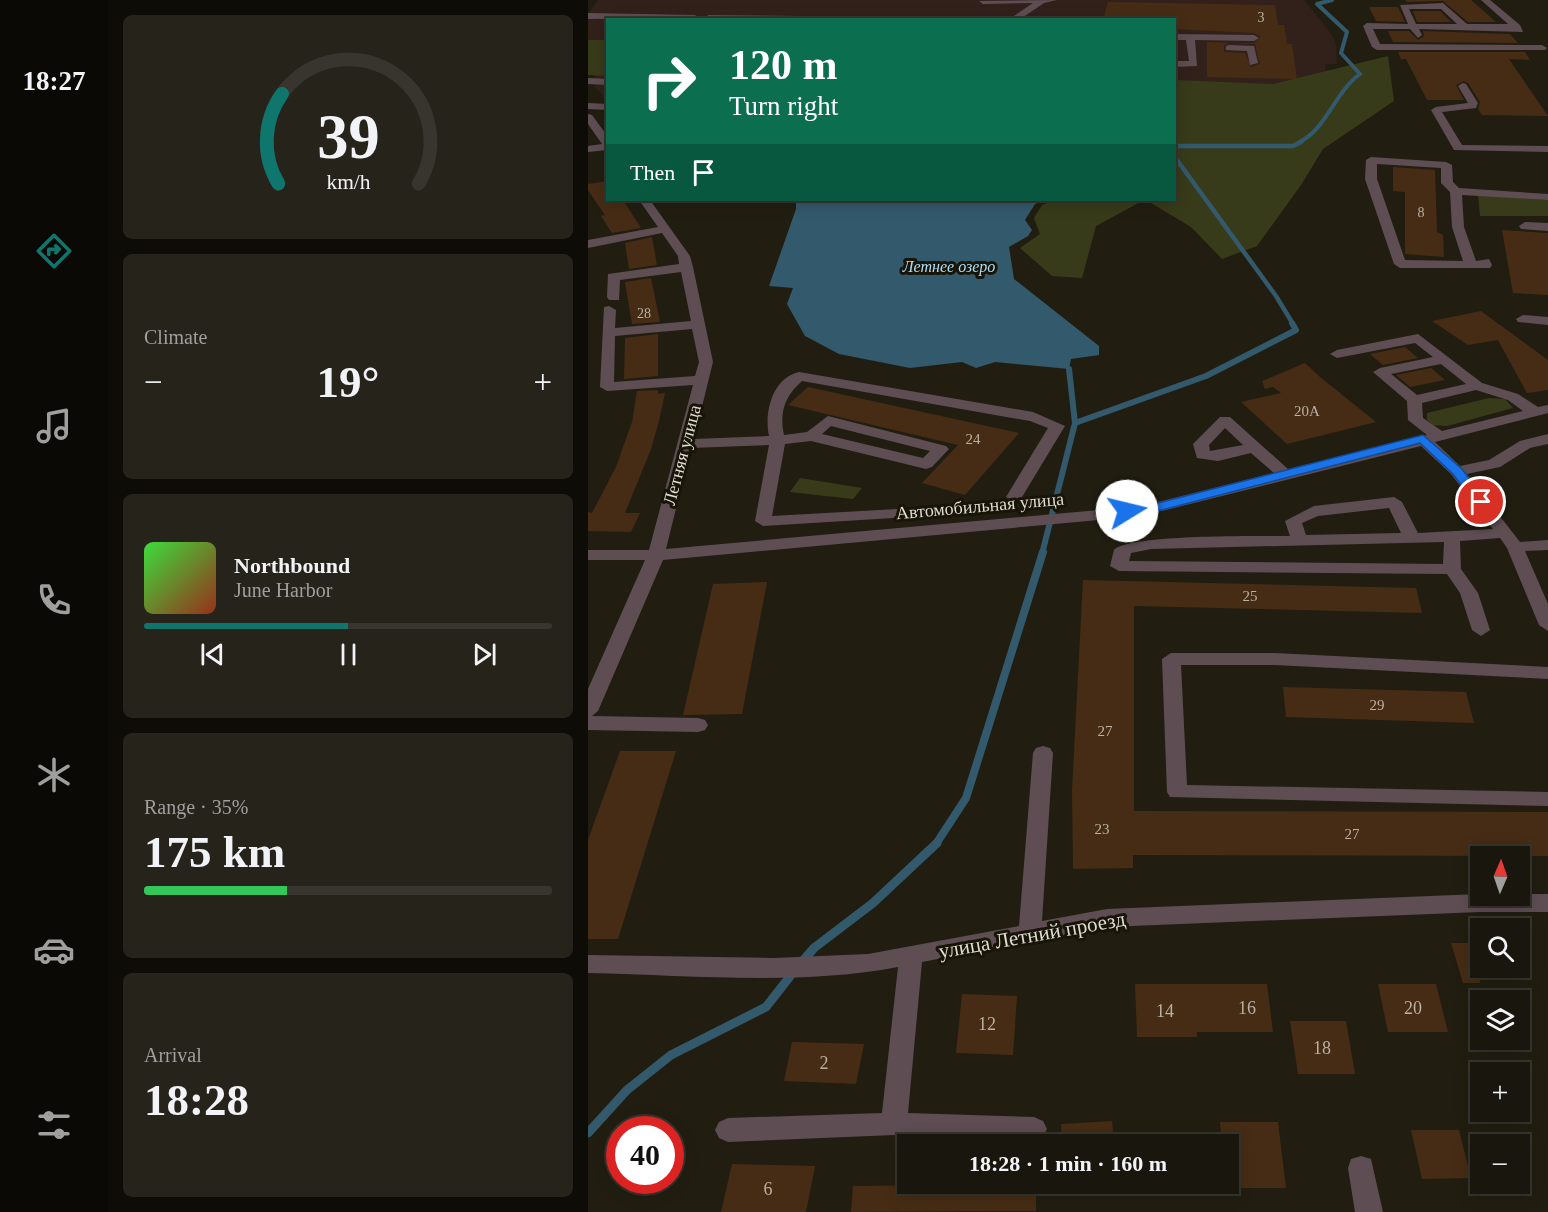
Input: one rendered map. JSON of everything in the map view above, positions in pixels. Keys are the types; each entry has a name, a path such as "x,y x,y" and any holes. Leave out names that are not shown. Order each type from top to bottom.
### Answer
{"street":[{"path":"982,1 1040,2 1053,0"},
{"path":"1485,0 1542,48 1377,47 1365,22 1414,26 1517,27"},
{"path":"1015,18 1040,2"},
{"path":"1425,47 1403,7 1443,6 1466,27"},
{"path":"588,16 695,18"},
{"path":"1176,38 1190,43 1251,48 1253,63"},
{"path":"1190,43 1254,38"},
{"path":"1176,64 1194,64 1190,43"},
{"path":"588,81 606,82"},
{"path":"1463,86 1473,103 1472,106 1436,110 1458,148 1548,149"},
{"path":"588,106 606,106"},
{"path":"588,117 606,143"},
{"path":"588,149 606,146"},
{"path":"1485,262 1486,265 1400,264 1371,179 1371,160 1446,165 1447,183 1456,191 1548,197"},
{"path":"1456,191 1458,227 1471,265"},
{"name":"Летняя улица","path":"588,711 656,555 706,362 684,256 646,201"},
{"path":"1525,225 1548,227"},
{"path":"588,244 665,229"},
{"path":"610,260 613,277 608,333 608,387 702,380"},
{"path":"613,277 687,267"},
{"path":"1523,319 1548,321"},
{"path":"608,333 698,324"},
{"path":"1337,354 1418,338 1477,386 1513,397 1541,410"},
{"path":"1445,359 1380,372 1414,400 1416,420 1515,547 1546,615"},
{"path":"969,510 763,521 778,440 772,419 783,389 799,376 1032,417 1057,426 1014,497"},
{"path":"1414,400 1477,386"},
{"name":"Автомобильная улица","path":"588,555 656,555 949,526 1068,519 1162,506 1541,410"},
{"path":"685,444 778,440 811,436 926,464 941,449 828,421 811,436"},
{"path":"1457,471 1494,464 1525,444 1548,439"},
{"path":"1255,447 1284,474"},
{"path":"1300,541 1293,521 1314,511 1394,502 1412,538"},
{"path":"1452,569 1119,566 1123,550 1151,544 1452,537 1504,533"},
{"path":"1452,537 1452,569 1469,593 1481,630"},
{"path":"1515,547 1548,545"},
{"path":"1548,673 1275,659 1171,659 1177,792 1548,800"},
{"path":"588,723 698,725"},
{"path":"1030,932 1043,753"},
{"name":"улица Летний проезд","path":"588,964 794,967 868,963 911,957 1107,918 1480,903 1548,903"},
{"path":"894,1124 911,957"},
{"path":"728,1130 894,1124 1034,1129"},
{"path":"1361,1168 1369,1212"}],"shaded area":[{"path":"598,0 1304,0 1332,35 1336,45 1337,64 1325,64 1329,91 1176,100 1176,18 606,18 606,101 593,84 596,72 588,72 588,14"}],"green space":[{"path":"588,40 606,40 606,76 588,75"},
{"path":"1388,56 1394,101 1323,149 1301,185 1257,246 1222,259 1191,227 1148,201 1176,201 1176,80 1273,84"},
{"path":"1478,195 1548,200 1548,216 1480,216"},
{"path":"1052,201 1142,201 1096,226 1082,278 1052,276 1020,248 1040,234 1034,218 1042,205"},
{"path":"1489,398 1505,399 1513,408 1447,426 1433,425 1427,420 1427,413"},
{"path":"800,478 862,488 853,499 790,492"}],"water":[{"name":"Летнее озеро","path":"796,201 1042,201 1035,204 1025,220 1032,230 1028,236 1009,247 1014,279 1099,346 1099,355 1071,359 1069,369 995,362 976,368 962,362 910,368 839,354 805,336 787,304 793,288 769,286 796,209"}],"building":[{"path":"1405,0 1471,0 1496,22 1468,22 1443,1 1407,2"},
{"path":"1108,2 1275,5 1278,25 1284,25 1287,44 1292,44 1297,79 1207,77 1207,42 1229,43 1224,45 1224,52 1245,53 1251,67 1260,64 1255,44 1232,43 1254,43 1261,37 1254,33 1176,29 1176,18 1104,18"},
{"path":"1369,7 1398,7 1405,22 1376,21"},
{"path":"1413,11 1440,11 1451,22 1417,22"},
{"path":"1388,31 1409,31 1418,40 1424,36 1423,31 1510,34 1518,43 1393,42"},
{"path":"1398,52 1525,52 1530,60 1509,59 1548,116 1482,115 1478,109 1480,102 1468,83 1464,81 1456,85 1464,100 1427,100 1406,59 1401,59"},
{"path":"1393,167 1435,170 1437,232 1443,235 1444,257 1405,254 1405,192 1393,191"},
{"path":"606,181 606,201 624,201 641,228 612,233 601,216 605,215 588,190 588,184"},
{"path":"1502,230 1548,233 1548,295 1513,293"},
{"path":"652,237 657,265 629,269 625,243"},
{"path":"651,278 660,322 632,324 625,282"},
{"path":"1481,311 1548,360 1548,390 1527,393 1498,340 1468,345 1432,321"},
{"path":"658,334 658,376 624,379 625,338"},
{"path":"1405,347 1418,358 1383,365 1370,354"},
{"path":"1305,363 1376,422 1287,444 1241,402 1281,393 1273,387 1265,389 1262,381"},
{"path":"1431,368 1445,380 1410,387 1396,375"},
{"path":"808,387 1019,433 965,495 922,483 958,445 788,405"},
{"path":"658,390 658,394 665,393 659,421 651,449 625,513 640,513 631,532 588,531 588,512 592,513 616,467 632,422 637,391"},
{"path":"1083,580 1416,588 1422,613 1134,606 1134,811 1548,812 1548,856 1530,856 1530,846 1470,846 1470,856 1133,855 1133,868 1073,869 1072,790"},
{"path":"767,582 742,714 683,715 713,584"},
{"path":"1283,687 1466,692 1474,723 1286,717"},
{"path":"620,751 676,751 618,939 588,939 588,840"},
{"path":"1451,943 1470,943 1470,978 1480,978 1480,983 1463,983"},
{"path":"1135,984 1267,984 1273,1032 1197,1032 1197,1037 1137,1037"},
{"path":"1378,984 1436,984 1448,1032 1388,1032"},
{"path":"962,994 1017,996 1013,1055 956,1053"},
{"path":"1290,1021 1346,1021 1355,1074 1298,1074"},
{"path":"792,1042 864,1044 856,1084 784,1081"},
{"path":"1112,1121 1113,1134 1062,1134 1061,1124"},
{"path":"1220,1122 1278,1122 1286,1188 1239,1188 1239,1134 1221,1134"},
{"path":"1411,1130 1459,1130 1470,1178 1422,1179"},
{"path":"732,1164 815,1166 806,1212 721,1212"},
{"path":"853,1186 897,1186 897,1194 1036,1194 1036,1211 851,1212"}],"waterway":[{"path":"1298,143 1316,129 1343,91 1360,74 1341,53 1347,32 1317,4 1332,0"},
{"path":"1176,146 1293,146 1301,142"},
{"path":"1176,159 1276,296 1293,324"},
{"path":"1075,423 1206,376 1296,330 1292,323"},
{"path":"1069,369 1075,423"},
{"path":"1042,554 1075,423"},
{"path":"936,844 966,798 1043,552"},
{"path":"802,962 814,948 873,903 936,844"},
{"path":"588,1133 627,1090 671,1055 766,1007 795,970"}],"route":[{"path":"1127,511 1162,506 1423,439 1457,471 1481,502"}]}
